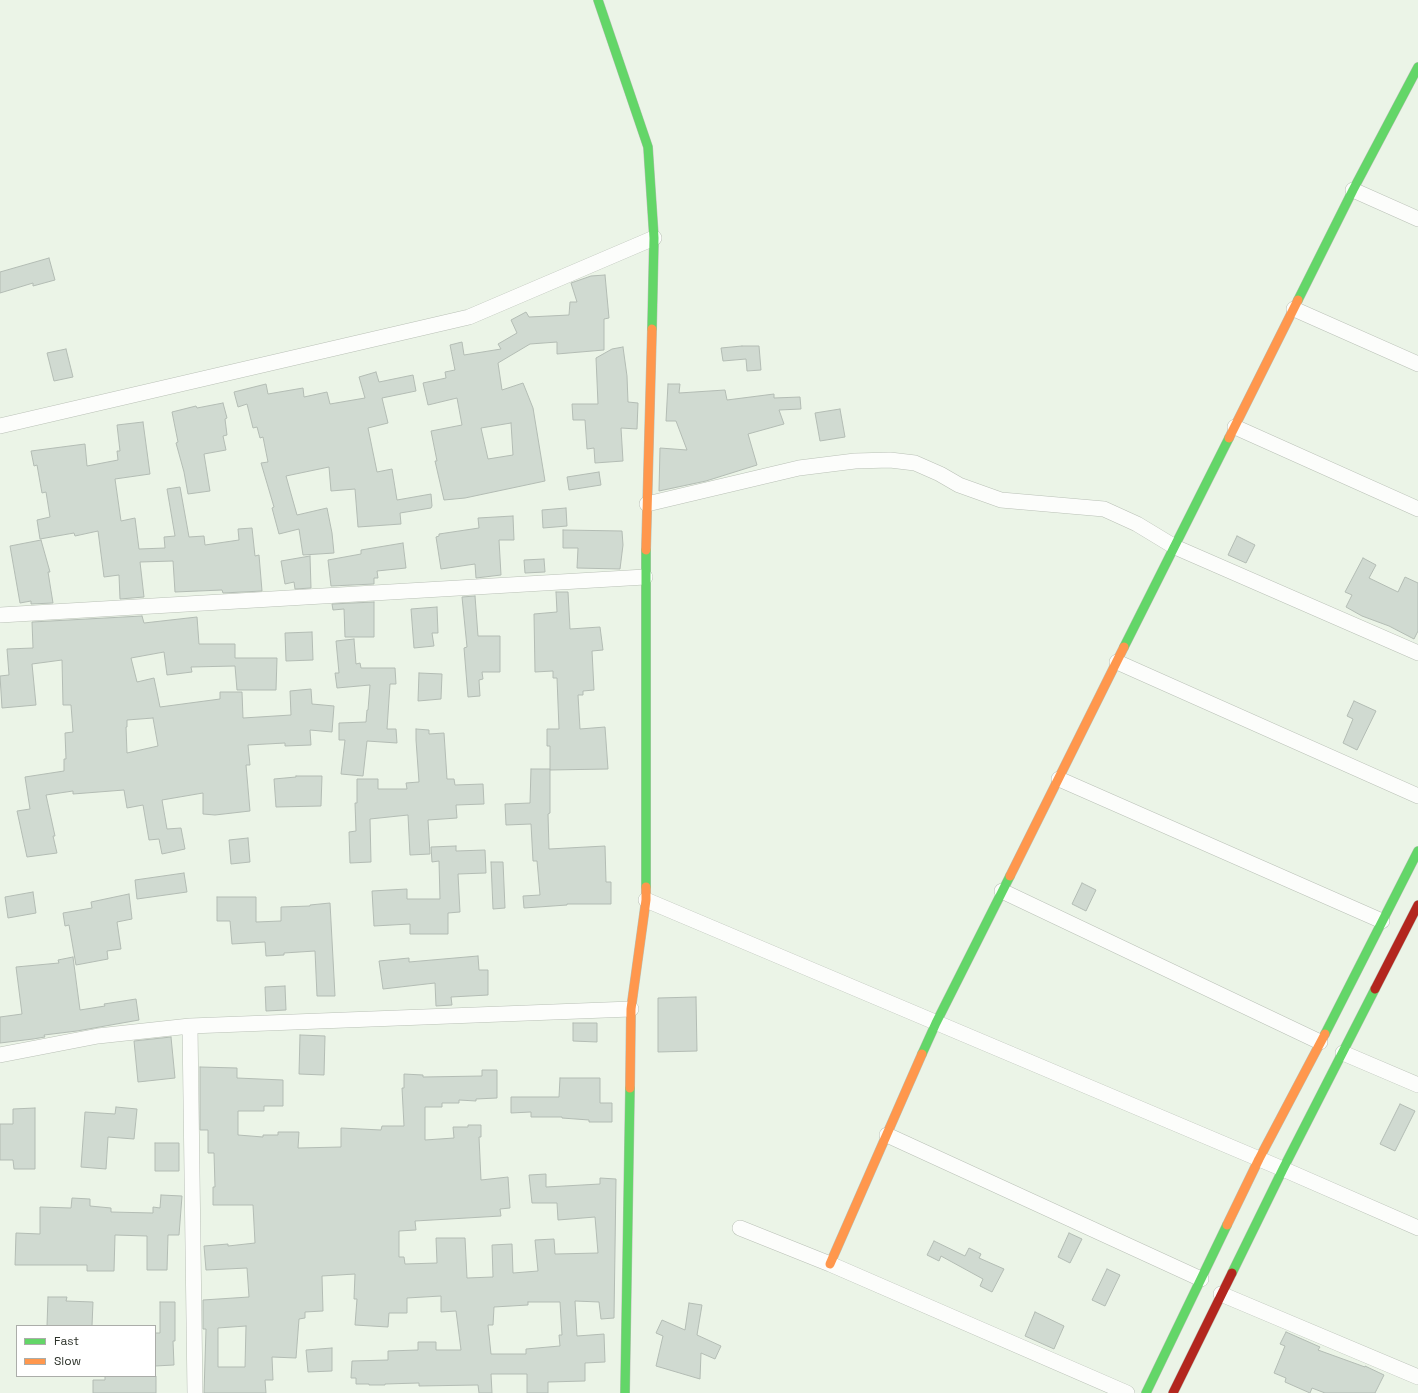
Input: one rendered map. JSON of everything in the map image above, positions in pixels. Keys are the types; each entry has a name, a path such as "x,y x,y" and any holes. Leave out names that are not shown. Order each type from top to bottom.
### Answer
{"street":[{"path":"598,0 648,147 654,238 645,577 646,900 631,1009 625,1393"},
{"path":"830,1264 936,1023 1353,190 1417,70"},
{"path":"1353,190 1418,219"},
{"path":"0,426 469,317 654,238"},
{"path":"1294,309 1418,364"},
{"path":"1235,427 1418,509"},
{"path":"646,504 799,468 855,461 890,460 915,463 940,474 959,485 1001,500 1104,509 1137,524 1175,546 1418,653"},
{"path":"0,615 645,577"},
{"path":"1117,662 1418,796"},
{"path":"1058,779 1382,921"},
{"path":"1146,1393 1259,1159 1418,851"},
{"path":"1002,891 1320,1042"},
{"path":"646,900 1284,1169 1418,1228"},
{"path":"1173,1393 1221,1294 1343,1053 1412,933 1418,906"},
{"path":"0,1055 98,1036 190,1026 631,1009"},
{"path":"190,1026 195,1393"},
{"path":"1343,1053 1418,1085"},
{"path":"887,1135 1201,1279"},
{"path":"740,1228 830,1264 1127,1393"},
{"path":"1221,1294 1418,1377"}],"building":[{"path":"49,258 55,280 33,286 33,283 0,293 0,272"},
{"path":"605,275 609,318 604,319 604,350 557,354 557,342 530,344 498,363 502,390 523,383 533,408 545,481 465,498 444,500 435,461 437,461 431,431 462,425 457,398 428,405 423,383 446,378 445,372 455,370 450,345 462,342 464,355 501,349 498,344 517,333 511,320 526,312 529,317 569,315 570,302 577,302 571,283 591,276","holes":["511,423 513,455 488,459 481,428"]},
{"path":"759,346 761,370 747,371 746,359 723,361 721,348"},
{"path":"623,347 627,376 628,402 638,403 637,429 621,428 623,461 595,463 594,448 587,449 585,420 573,420 572,404 598,404 596,358 612,349"},
{"path":"66,349 73,377 54,381 47,353"},
{"path":"376,372 379,382 413,375 416,391 382,398 388,423 368,428 377,472 392,469 397,500 431,494 432,506 431,508 400,513 401,524 358,527 355,489 331,491 329,467 286,476 297,515 327,508 334,553 303,555 299,529 279,534 272,508 274,507 261,463 268,462 263,437 260,438 257,427 253,428 247,404 238,407 234,392 266,384 268,394 303,388 304,397 327,392 330,404 365,398 359,377"},
{"path":"668,384 680,384 679,393 725,390 727,400 774,394 774,398 800,397 801,409 779,410 784,424 748,434 757,465 706,481 659,491 660,448 687,450 676,421 666,421"},
{"path":"223,403 227,418 225,419 227,435 223,436 226,450 204,454 210,491 188,494 176,443 178,442 172,412 196,406 197,408"},
{"path":"840,409 845,437 820,441 815,413"},
{"path":"143,422 150,474 115,479 121,521 135,518 139,549 165,548 164,537 175,536 167,489 180,487 189,537 204,536 205,545 239,540 238,529 252,528 255,556 259,555 262,591 223,593 222,590 175,592 173,561 140,562 144,597 120,599 119,575 104,577 98,531 75,536 74,533 40,539 37,520 50,517 46,492 42,493 37,465 34,466 31,451 85,444 87,466 118,460 117,451 120,451 117,425"},
{"path":"599,472 601,485 569,490 567,477"},
{"path":"566,508 567,526 543,528 542,510"},
{"path":"513,516 514,540 499,540 501,575 476,578 475,564 441,569 436,537 439,536 439,534 479,528 478,518"},
{"path":"563,530 622,531 623,545 620,569 577,568 578,548 563,548"},
{"path":"1237,536 1255,545 1246,563 1228,555"},
{"path":"41,540 50,572 48,572 53,603 31,604 31,601 20,603 10,546"},
{"path":"403,543 406,568 377,571 378,578 374,578 374,584 331,586 328,560 361,554 361,550"},
{"path":"310,556 311,588 295,589 294,582 285,584 281,561"},
{"path":"1363,558 1376,565 1369,578 1398,592 1405,577 1418,583 1418,631 1414,639 1389,626 1362,616 1346,607 1352,595 1345,592"},
{"path":"544,559 545,572 525,573 524,560"},
{"path":"556,592 568,592 570,629 600,627 603,650 592,651 594,690 583,691 583,695 578,695 580,729 605,727 608,769 550,770 550,746 547,746 547,729 559,729 557,678 553,678 553,671 535,672 534,614 557,612"},
{"path":"475,596 478,636 500,636 500,672 482,672 483,679 479,680 480,696 468,697 464,648 467,647 462,597"},
{"path":"374,602 374,637 345,637 344,609 333,610 332,604"},
{"path":"437,607 438,633 432,633 434,646 414,648 411,609"},
{"path":"142,616 144,623 197,617 199,644 235,644 235,658 277,658 276,690 237,690 235,666 191,667 192,672 167,675 164,652 131,658 137,682 154,678 160,707 220,699 220,692 242,692 243,718 291,715 290,691 311,689 312,704 334,706 332,732 310,730 311,745 285,746 285,743 248,745 250,765 246,765 250,811 215,815 203,814 203,793 162,800 167,829 181,828 185,849 162,854 159,839 149,840 143,805 127,808 124,790 73,794 73,791 46,795 55,836 53,836 57,853 27,857 17,811 30,809 25,777 64,771 64,759 66,759 65,733 73,732 71,705 63,705 62,660 32,664 36,705 2,708 0,676 9,675 7,649 33,648 32,622","holes":["153,718 158,746 127,753 127,720"]},
{"path":"312,632 313,660 286,661 285,633"},
{"path":"354,639 356,664 360,663 361,668 395,668 396,684 390,684 387,729 396,729 397,743 367,741 363,776 341,774 345,740 339,740 339,723 366,722 368,710 370,685 337,688 335,673 339,673 336,641"},
{"path":"419,673 442,674 441,699 418,701"},
{"path":"1354,701 1376,711 1357,750 1343,743 1353,719 1347,716"},
{"path":"416,729 429,730 429,734 444,733 447,779 454,779 455,785 483,784 484,804 456,805 457,818 428,820 430,854 410,855 408,815 370,819 371,862 350,863 349,832 356,831 355,803 357,803 357,779 378,779 378,789 407,789 406,783 419,782"},
{"path":"531,769 550,769 550,813 548,814 549,849 605,846 606,882 611,882 611,904 567,904 524,908 523,896 540,895 537,861 533,861 531,824 506,825 505,804 530,803"},
{"path":"296,776 322,776 321,806 276,807 274,779"},
{"path":"248,838 250,862 231,864 229,840"},
{"path":"456,846 456,851 485,850 486,873 458,874 460,912 448,913 448,934 410,934 410,924 374,926 372,891 407,889 407,899 440,899 439,861 432,862 431,847"},
{"path":"491,862 503,862 505,908 493,909"},
{"path":"184,873 187,892 137,899 135,880"},
{"path":"1082,883 1096,890 1086,911 1072,904"},
{"path":"33,892 36,913 8,918 5,897"},
{"path":"129,894 132,919 117,922 121,949 107,951 108,959 76,965 69,925 65,926 63,913 92,908 91,902"},
{"path":"217,897 256,897 256,922 281,921 281,907 310,906 330,903 335,996 317,996 315,951 266,956 265,942 232,944 230,921 217,921"},
{"path":"478,956 479,970 488,970 488,995 451,997 452,1005 436,1006 435,983 383,989 379,961 409,958 409,962"},
{"path":"73,957 80,1010 105,1006 104,1004 136,999 139,1020 44,1035 45,1037 33,1039 0,1043 0,1017 22,1014 16,967 59,963 58,960"},
{"path":"285,986 286,1010 266,1011 265,987"},
{"path":"696,997 697,1051 658,1052 658,998"},
{"path":"573,1023 597,1023 597,1042 573,1041"},
{"path":"300,1035 325,1036 324,1075 299,1074"},
{"path":"171,1037 175,1078 138,1082 134,1041"},
{"path":"200,1067 237,1068 237,1078 283,1080 283,1106 264,1106 264,1111 238,1111 238,1135 263,1137 263,1135 278,1135 278,1132 299,1132 298,1148 341,1147 341,1128 381,1130 382,1126 404,1126 402,1088 404,1088 404,1074 423,1075 423,1077 482,1076 482,1070 497,1070 497,1098 476,1099 476,1101 459,1100 459,1103 442,1103 442,1107 425,1107 425,1140 454,1138 453,1127 481,1125 481,1137 479,1137 481,1180 508,1177 510,1208 500,1209 501,1216 415,1221 416,1230 399,1231 399,1257 404,1257 405,1264 437,1263 436,1238 465,1238 467,1278 493,1277 492,1245 512,1244 513,1273 538,1271 535,1240 554,1239 555,1254 598,1253 595,1217 558,1220 557,1203 532,1203 529,1175 546,1174 546,1187 600,1184 600,1178 616,1179 614,1318 601,1319 599,1302 575,1301 577,1336 604,1334 605,1362 585,1363 585,1381 548,1382 548,1393 527,1393 527,1374 491,1374 492,1393 479,1393 478,1385 419,1386 419,1383 385,1385 356,1384 356,1378 351,1378 352,1361 388,1360 388,1351 418,1350 418,1342 436,1342 436,1350 461,1350 456,1311 441,1312 441,1296 407,1298 407,1313 389,1313 388,1327 355,1325 357,1299 354,1299 355,1274 322,1276 323,1311 305,1312 305,1318 299,1319 296,1358 272,1357 273,1380 265,1380 266,1393 204,1393 206,1329 203,1329 203,1300 249,1297 247,1268 206,1270 204,1246 228,1244 228,1246 255,1243 253,1205 213,1205 213,1187 215,1187 214,1153 208,1153 208,1130 200,1130","holes":["528,1302 560,1302 562,1335 559,1335 560,1346 526,1349 526,1354 491,1354 488,1325 493,1325 494,1307 528,1305","246,1326 245,1367 218,1367 218,1328"]},
{"path":"560,1078 600,1078 600,1103 612,1103 612,1122 589,1122 589,1120 562,1117 531,1117 531,1112 511,1113 511,1097 559,1097"},
{"path":"1400,1104 1415,1111 1395,1151 1380,1144"},
{"path":"116,1107 137,1109 134,1139 108,1137 106,1169 81,1167 85,1112 115,1114"},
{"path":"35,1108 35,1169 14,1169 13,1160 0,1160 0,1124 13,1124 13,1109"},
{"path":"155,1143 179,1143 179,1171 155,1171"},
{"path":"161,1195 182,1196 179,1235 168,1235 167,1270 147,1270 147,1236 115,1235 114,1271 87,1271 87,1265 15,1265 16,1233 40,1234 40,1207 71,1208 72,1198 90,1199 90,1206 111,1208 111,1212 153,1213 153,1207 160,1208"},
{"path":"1069,1233 1082,1239 1070,1263 1058,1257"},
{"path":"934,1241 965,1256 969,1248 981,1254 979,1258 1004,1269 992,1292 980,1286 983,1279 941,1256 939,1261 927,1255"},
{"path":"1107,1269 1120,1275 1105,1306 1092,1300"},
{"path":"48,1297 67,1297 66,1301 93,1302 92,1325 47,1325"},
{"path":"160,1302 175,1302 175,1341 173,1341 174,1365 156,1366 156,1333 160,1333"},
{"path":"689,1303 702,1305 697,1335 721,1346 715,1359 701,1353 700,1379 656,1366 663,1336 656,1333 662,1320 685,1330"},
{"path":"1035,1312 1064,1326 1054,1349 1025,1336"},
{"path":"1286,1332 1320,1347 1318,1350 1365,1366 1384,1375 1375,1393 1325,1393 1312,1388 1310,1393 1285,1382 1286,1378 1274,1373 1285,1346 1280,1344"},
{"path":"332,1348 332,1371 308,1372 306,1350"},
{"path":"105,1377 156,1377 156,1393 93,1393 93,1380 105,1380"}],"traffic: fast":[{"path":"598,0 648,147 654,238 652,329"},
{"path":"1298,300 1353,190 1418,67"},
{"path":"1124,647 1229,438"},
{"path":"646,550 646,887"},
{"path":"1325,1034 1418,851"},
{"path":"922,1054 1010,876"},
{"path":"1232,1273 1283,1169 1375,989"},
{"path":"625,1393 630,1088"},
{"path":"1146,1393 1227,1225"}],"traffic: slow":[{"path":"1229,438 1298,300"},
{"path":"646,550 652,329"},
{"path":"1010,876 1124,647"},
{"path":"630,1088 631,1009 646,900 646,887"},
{"path":"1227,1225 1259,1159 1325,1034"},
{"path":"830,1264 922,1054"}],"traffic: jam":[{"path":"1375,989 1418,905"},
{"path":"1173,1393 1232,1273"}]}
